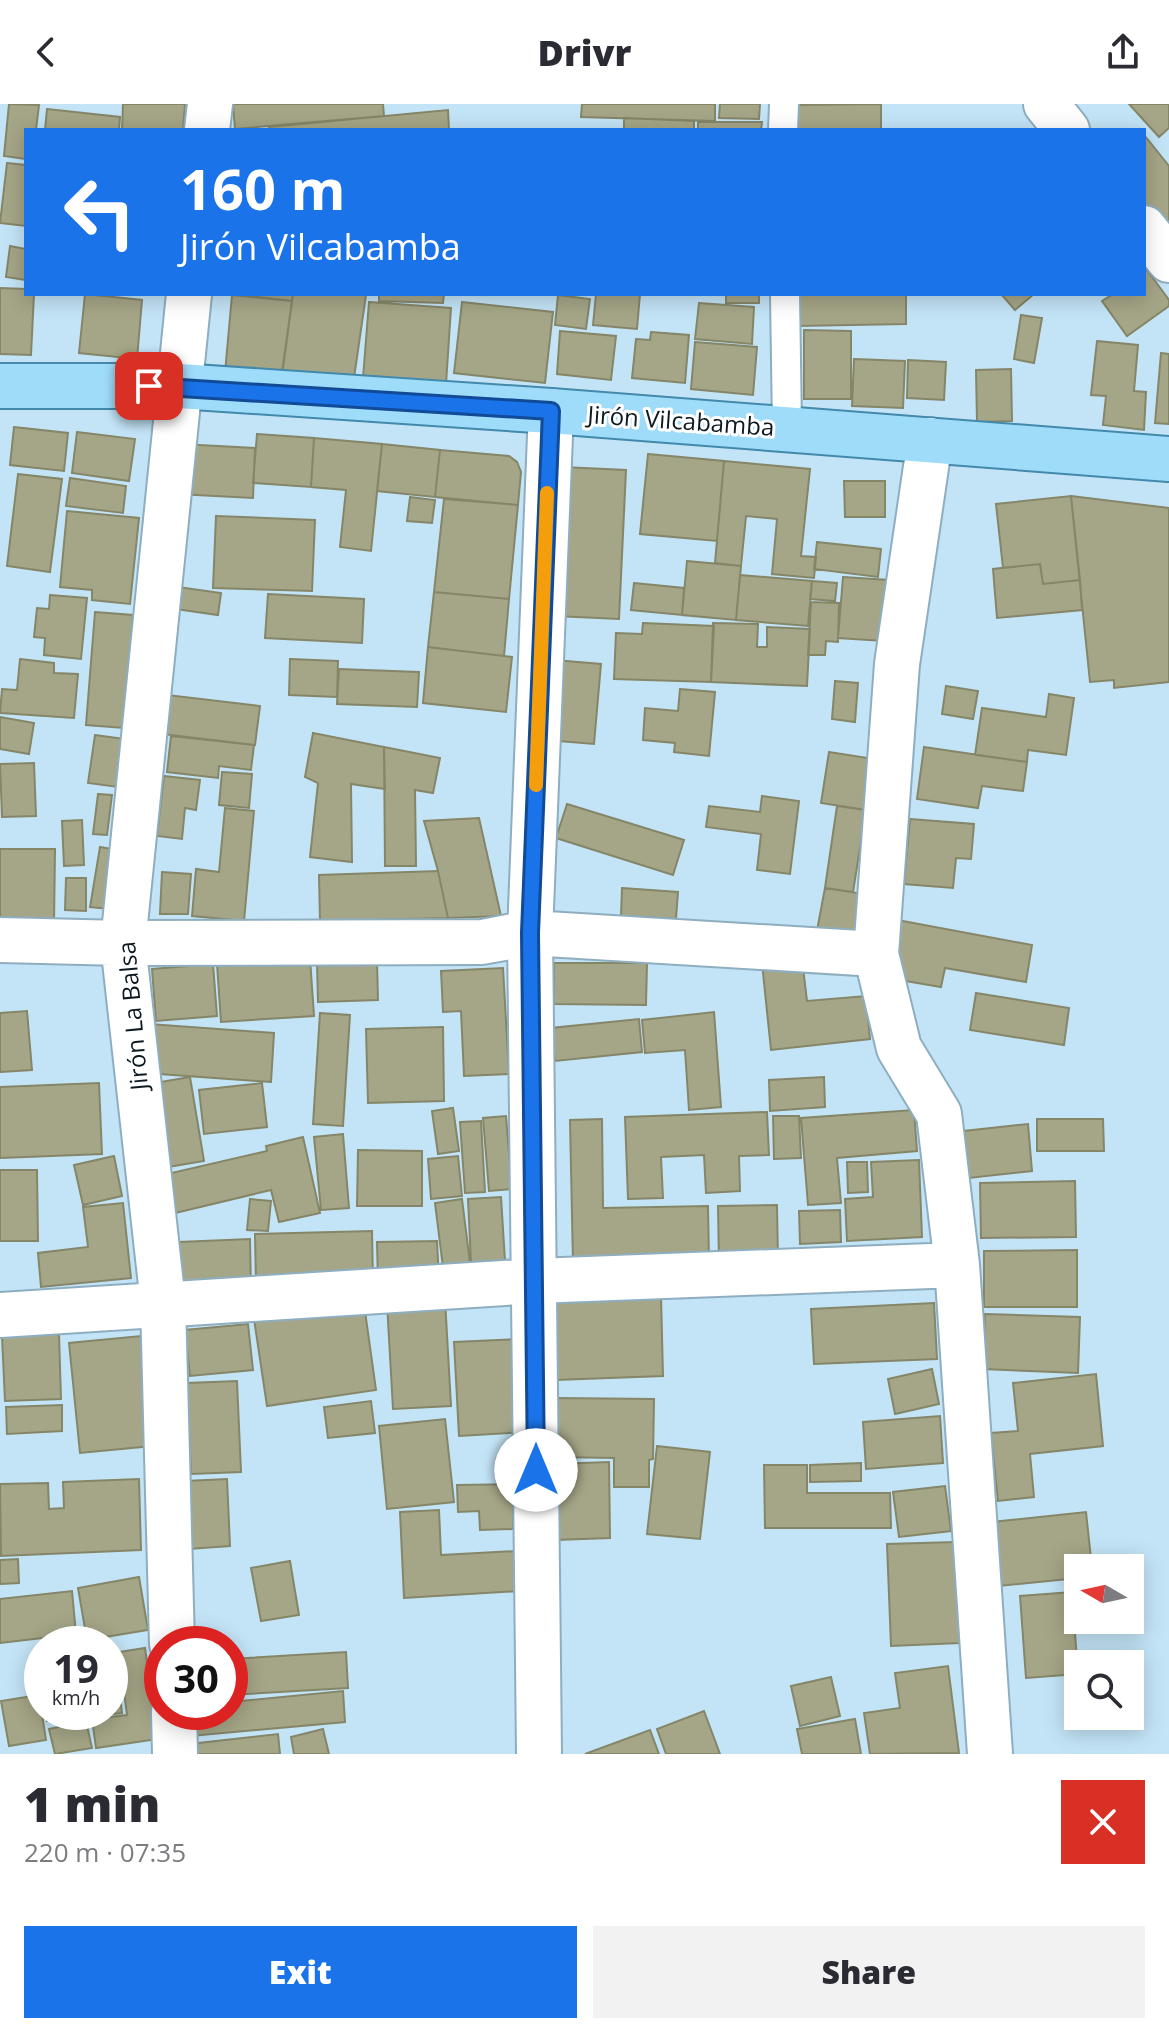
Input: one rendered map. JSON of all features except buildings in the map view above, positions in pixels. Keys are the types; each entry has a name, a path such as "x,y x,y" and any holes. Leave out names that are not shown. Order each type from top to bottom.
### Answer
{"main road":[{"name":"Jirón Vilcabamba","path":"0,386 179,386 787,428 1169,459"}],"street":[{"path":"207,128 210,104"},
{"path":"1046,104 1065,128"},
{"path":"1146,231 1169,260"},
{"name":"Jirón La Balsa","path":"172,1626 163,1303 123,943 189,296"},
{"path":"539,1754 530,933 551,411"},
{"path":"930,440 897,664 876,954 899,1048 939,1114 957,1265 990,1754"},
{"path":"0,940 123,943 482,942 530,933 876,954"},
{"path":"0,1315 535,1281 957,1265"},
{"path":"174,1730 175,1754"}],"lane":[{"path":"783,128 784,104"},
{"path":"785,296 787,428"}],"slow traffic":[{"path":"536,785 547,493"}],"route":[{"path":"149,386 551,411 530,933 536,1470"}]}
